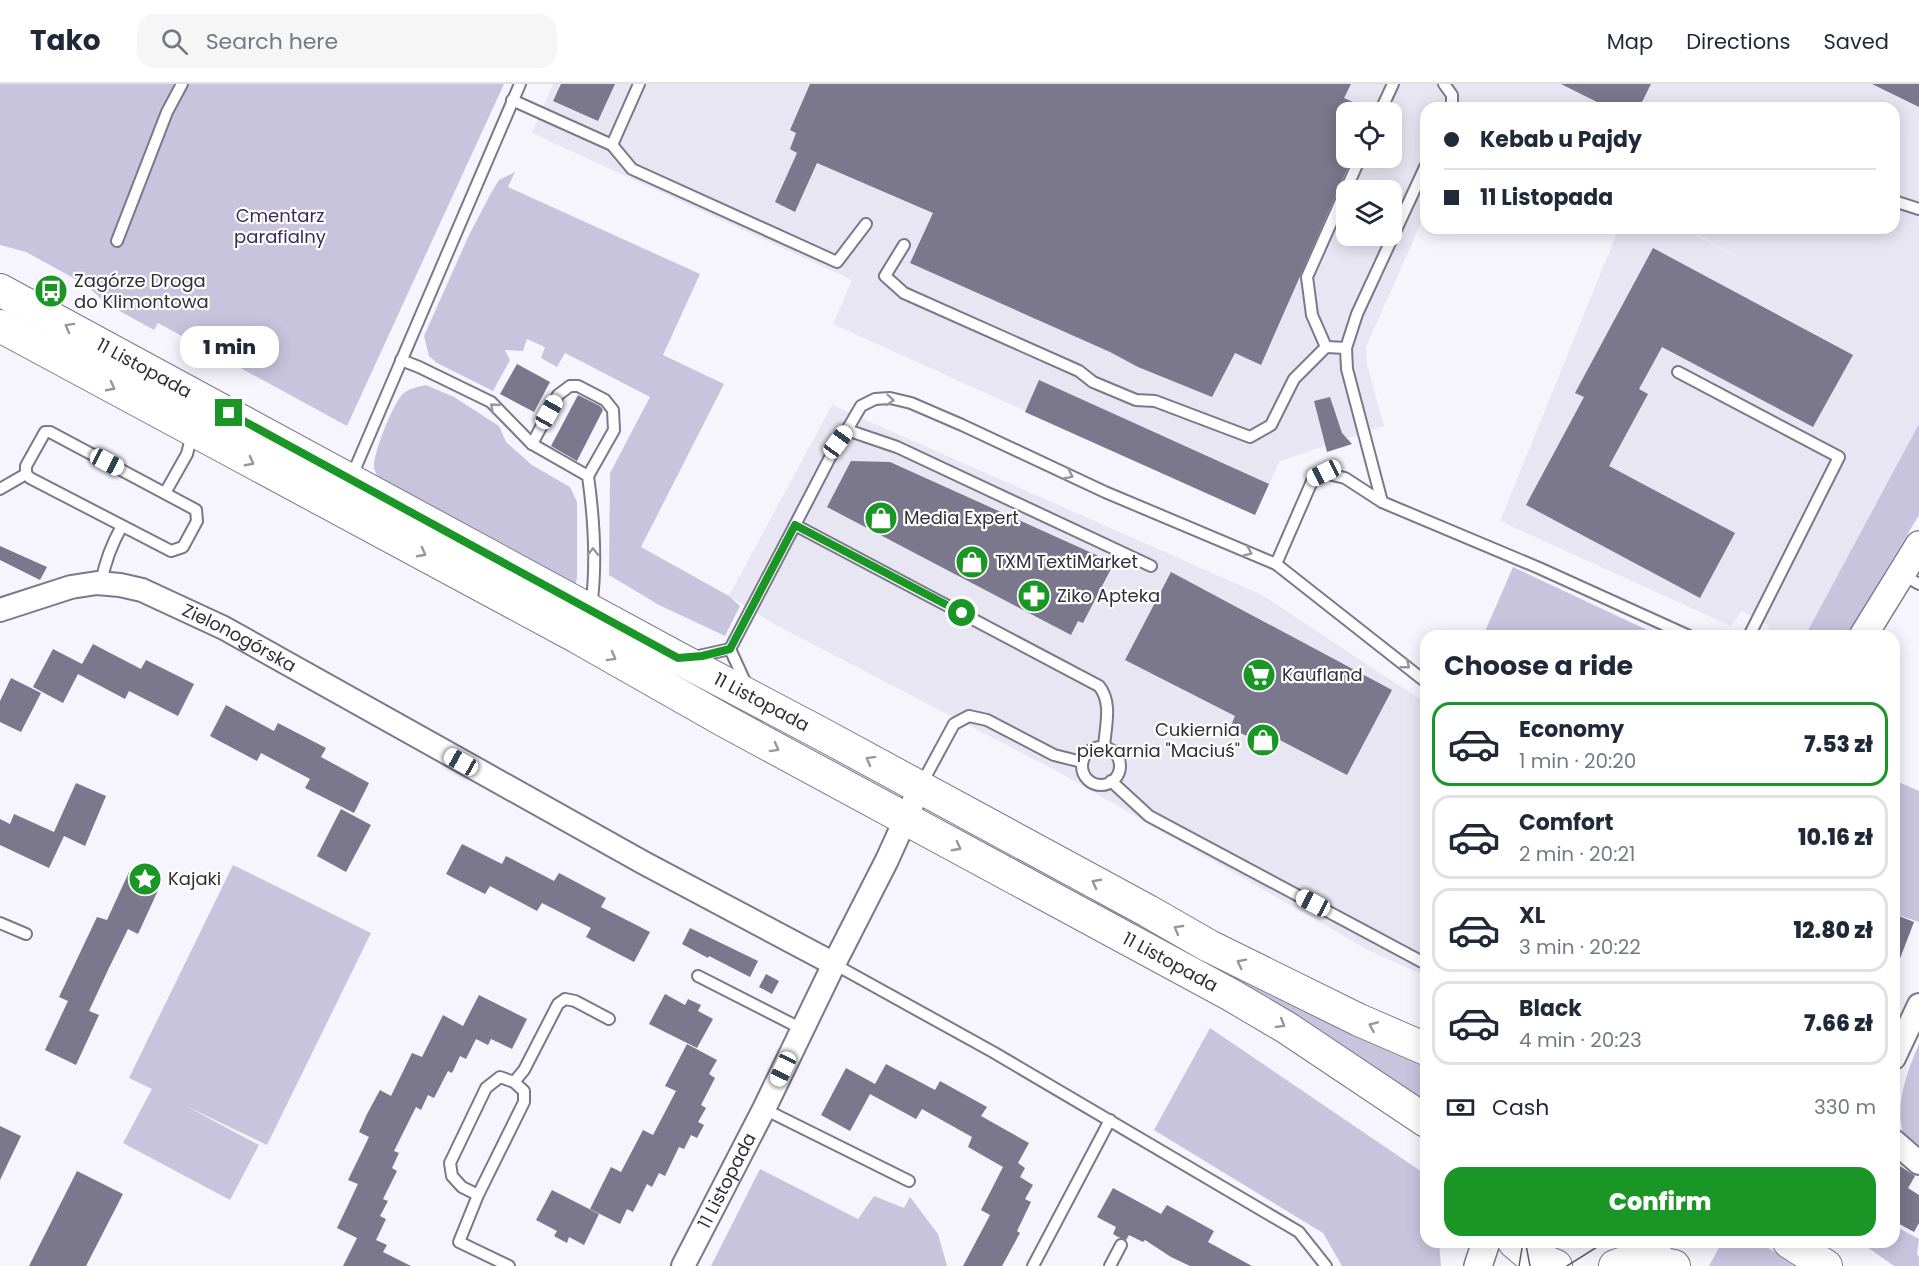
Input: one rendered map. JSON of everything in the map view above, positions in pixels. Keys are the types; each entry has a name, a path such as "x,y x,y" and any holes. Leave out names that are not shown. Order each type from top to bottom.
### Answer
{"main road":[{"name":"11 Listopada","path":"0,290 351,479 584,624 906,819 1231,994 1287,1028 1420,1117"},
{"name":"11 Listopada","path":"0,326 197,442 584,624 678,658 920,787 1209,946 1359,1020 1420,1045"},
{"path":"197,442 209,403"},
{"path":"336,507 351,479"},
{"path":"1521,1248 1528,1254 1556,1266"},
{"path":"1623,1263 1650,1248"},
{"path":"1798,1248 1826,1266"},
{"path":"1623,1263 1647,1260 1674,1266"}],"street":[{"path":"1868,630 1910,579 1919,545"},
{"name":"Zielonogórska","path":"0,610 71,587 101,583 142,590 224,628 644,863 834,964"},
{"name":"11 Listopada","path":"683,1266 764,1109 887,860 920,787"},
{"path":"1900,1045 1919,1005"},
{"path":"1900,1146 1919,1163"},
{"path":"1478,1266 1484,1248"}],"lane":[{"path":"117,241 167,112 182,84"},
{"path":"351,479 520,84"},
{"path":"612,144 639,84"},
{"path":"1385,102 1393,84"},
{"path":"1444,84 1452,95 1452,102"},
{"path":"512,100 612,144 632,169 837,262 866,224"},
{"path":"1326,347 1312,315 1307,277 1356,168"},
{"path":"1382,502 1347,369 1346,348 1357,314 1420,178"},
{"path":"1900,203 1919,209"},
{"path":"904,245 885,276 904,293 1079,370 1093,382 1136,400 1155,401 1250,436 1271,425 1294,379 1326,347 1346,348"},
{"path":"401,360 491,402 531,444 588,476"},
{"path":"1678,372 1839,457 1752,630"},
{"path":"531,444 558,395 570,386 578,386 605,400 613,410 614,430 588,476 592,508 593,592 584,624"},
{"path":"753,697 739,674 730,649 838,442 861,406 875,399 890,398 911,403 1105,492 1276,564 1420,677"},
{"path":"847,430 897,447 1151,566"},
{"path":"50,432 196,510 197,521 183,547 171,551 26,474 26,466 41,435 50,432"},
{"path":"165,493 197,442"},
{"path":"1276,564 1313,479 1324,473 1334,474 1345,477 1382,502 1509,555 1676,630"},
{"path":"0,489 26,474"},
{"path":"795,525 1099,686 1106,695 1107,707 1104,748"},
{"path":"101,583 110,546 122,526"},
{"path":"678,658 702,656 730,649"},
{"path":"920,787 954,724 969,716 987,720 1054,755 1082,762"},
{"path":"1097,747 1104,748 1111,750 1119,762 1116,776 1111,782 1097,784 1090,782 1082,770 1082,762 1090,750 1097,747"},
{"path":"1111,782 1149,816 1420,961"},
{"path":"0,923 26,934"},
{"path":"834,964 993,1052 1299,1232 1326,1266"},
{"path":"698,976 802,1029"},
{"path":"514,1082 524,1070 558,1004 565,999 575,1001 609,1019"},
{"path":"478,1196 462,1187 452,1176 450,1163 486,1088 500,1077 514,1082 524,1091 524,1102 478,1196 459,1242 509,1266"},
{"path":"764,1109 866,1162 872,1162 909,1181"},
{"path":"1033,1266 1110,1120"},
{"path":"1110,1266 1121,1245"}],"shaded area":[{"path":"553,84 1919,84 1919,425 1808,630 1768,630 1770,626 1742,611 1731,626 1500,521 1617,234 1693,234 1745,261 1696,234 1900,234 1900,102 1420,102 1420,226 1366,347 1367,364 1384,426 1280,461 1255,515 833,324 852,280 532,133"},
{"path":"832,405 1262,595 1420,699 1420,973 1370,951 1064,775 774,624 729,596"}],"green space":[{"name":"Cmentarz parafialny","path":"0,84 504,84 347,426 158,323 154,330 105,303 88,286 26,252 0,245"},
{"path":"515,172 508,187 700,274 663,355 724,384 641,547 729,596 740,606 725,636 659,605 609,575 610,473 650,397 565,353 557,367 541,358 545,347 527,339 523,351 505,350 510,360 493,391 437,363 429,356 424,336 469,235 499,180"},
{"path":"426,385 454,397 499,426 506,442 532,465 570,487 577,502 577,578 575,586 382,485 374,468 374,462 390,417 404,393"},
{"path":"1919,424 1919,515 1850,630 1808,630"},
{"path":"1513,567 1647,630 1486,630"},
{"path":"1900,783 1919,791 1919,922 1900,916"},
{"path":"957,827 1087,898 1420,1058 1420,1106 953,834"},
{"path":"233,865 371,933 267,1145 186,1106 259,1145 230,1200 123,1143 152,1089 129,1078"},
{"path":"1210,1028 1420,1171 1420,1248 1440,1248 1441,1266 1342,1266 1323,1233 1154,1130"},
{"path":"1919,1044 1919,1151 1905,1138 1900,1115 1906,1078"},
{"path":"760,1169 858,1219 874,1196 904,1208 910,1197 938,1234 947,1266 711,1266"},
{"path":"1900,1229 1919,1239 1917,1254 1919,1266 1894,1266 1868,1248 1900,1248"},
{"path":"1719,1248 1768,1248 1794,1266 1709,1266"}],"building":[{"path":"561,84 615,84 598,121 553,101"},
{"path":"810,84 1351,84 1344,98 1353,102 1336,102 1336,168 1348,168 1342,180 1336,180 1336,194 1261,365 1235,353 1212,397 1138,367 1110,352 910,263 933,213 817,163 795,212 775,202 797,153 790,149 796,133 790,130"},
{"path":"1561,84 1651,84 1642,102 1597,102"},
{"path":"1872,84 1919,84 1919,107"},
{"path":"1653,248 1853,355 1813,427 1662,347 1639,389 1648,394 1609,466 1735,533 1700,598 1526,505 1584,397 1575,393"},
{"path":"517,364 550,382 534,412 500,394"},
{"path":"1039,380 1269,484 1255,515 1025,412"},
{"path":"578,395 600,406 603,410 577,461 551,446"},
{"path":"1330,397 1342,433 1352,444 1327,452 1314,401"},
{"path":"851,461 890,462 1114,563 1083,623 1078,621 1071,635 827,507"},
{"path":"0,546 47,567 40,580 0,560"},
{"name":"Kaufland","path":"1171,572 1392,690 1347,775 1276,738 1269,752 1247,740 1249,737 1230,728 1235,716 1125,660"},
{"path":"93,644 141,669 146,660 194,684 178,716 129,691 125,699 78,674 63,703 33,687 53,649 82,664"},
{"path":"11,678 41,693 21,732 0,722 0,701"},
{"path":"226,705 274,731 278,723 326,748 321,757 369,783 354,813 305,788 310,779 261,753 257,761 210,736"},
{"path":"76,783 106,796 85,846 64,836 49,868 0,845 0,819 10,824 14,814 54,832"},
{"path":"341,809 371,825 346,872 317,856"},
{"path":"462,844 502,864 506,856 554,881 559,873 606,898 601,907 650,932 634,962 586,937 591,928 542,903 537,911 490,886 485,894 446,874"},
{"path":"129,872 160,886 138,934 128,929 108,970 89,1011 99,1015 76,1065 45,1050 68,1001 59,997 97,917 107,920"},
{"path":"1900,916 1914,922 1900,959"},
{"path":"690,928 758,961 750,977 682,944"},
{"path":"766,974 779,981 772,994 759,987"},
{"path":"665,994 685,1005 688,999 701,1005 698,1011 713,1019 697,1048 649,1024"},
{"path":"479,995 527,1019 512,1049 491,1039 488,1045 476,1039 466,1059 460,1056 452,1073 448,1071 434,1098 428,1095 421,1110 416,1107 394,1151 399,1153 392,1168 397,1171 383,1199 388,1201 380,1216 386,1219 376,1240 387,1245 383,1252 411,1266 343,1266 357,1238 337,1228 358,1184 348,1180 369,1137 359,1132 367,1114 380,1090 391,1096 412,1053 422,1057 443,1015 463,1026"},
{"path":"687,1044 717,1060 709,1074 715,1078 701,1105 706,1108 698,1122 704,1125 697,1138 691,1135 684,1149 679,1147 665,1176 659,1173 652,1187 647,1184 633,1212 627,1209 620,1224 590,1209 611,1167 621,1172 643,1130 653,1135 676,1091 665,1086"},
{"path":"886,1064 935,1090 940,1081 987,1107 981,1116 1029,1143 1018,1163 1025,1168 1020,1177 1033,1185 1025,1199 1031,1202 1017,1231 1020,1233 1002,1266 963,1266 990,1215 981,1210 1003,1167 968,1147 972,1137 922,1109 916,1119 870,1094 850,1131 821,1115 846,1068 875,1084"},
{"path":"0,1126 21,1136 0,1180"},
{"path":"1900,1166 1915,1176 1908,1188 1919,1195 1919,1223 1914,1232 1900,1224"},
{"path":"77,1171 123,1194 86,1266 29,1266"},
{"path":"1113,1188 1161,1214 1167,1205 1214,1231 1208,1242 1252,1266 1190,1266 1145,1240 1143,1242 1129,1235 1126,1240 1118,1237 1113,1234 1116,1227 1097,1217"},
{"path":"552,1190 599,1214 584,1245 569,1237 567,1243 554,1236 557,1231 536,1220"}],"tram line":[{"path":"1519,1266 1522,1248"},
{"path":"1527,1248 1530,1266"},
{"path":"1567,1266 1595,1248"}],"place":[{"name":"Zagórze Droga do Klimontowa","path":"51,291"},
{"name":"Media Expert","path":"881,518"},
{"name":"TXM TextiMarket","path":"972,562"},
{"name":"Ziko Apteka","path":"1034,596"},
{"name":"Kaufland","path":"1259,675"},
{"name":"Cukiernia piekarnia \"Maciuś\"","path":"1263,740"},
{"name":"Kajaki","path":"145,879"}],"route":[{"path":"229,413 678,658 702,656 730,649 795,525 962,613"}]}
